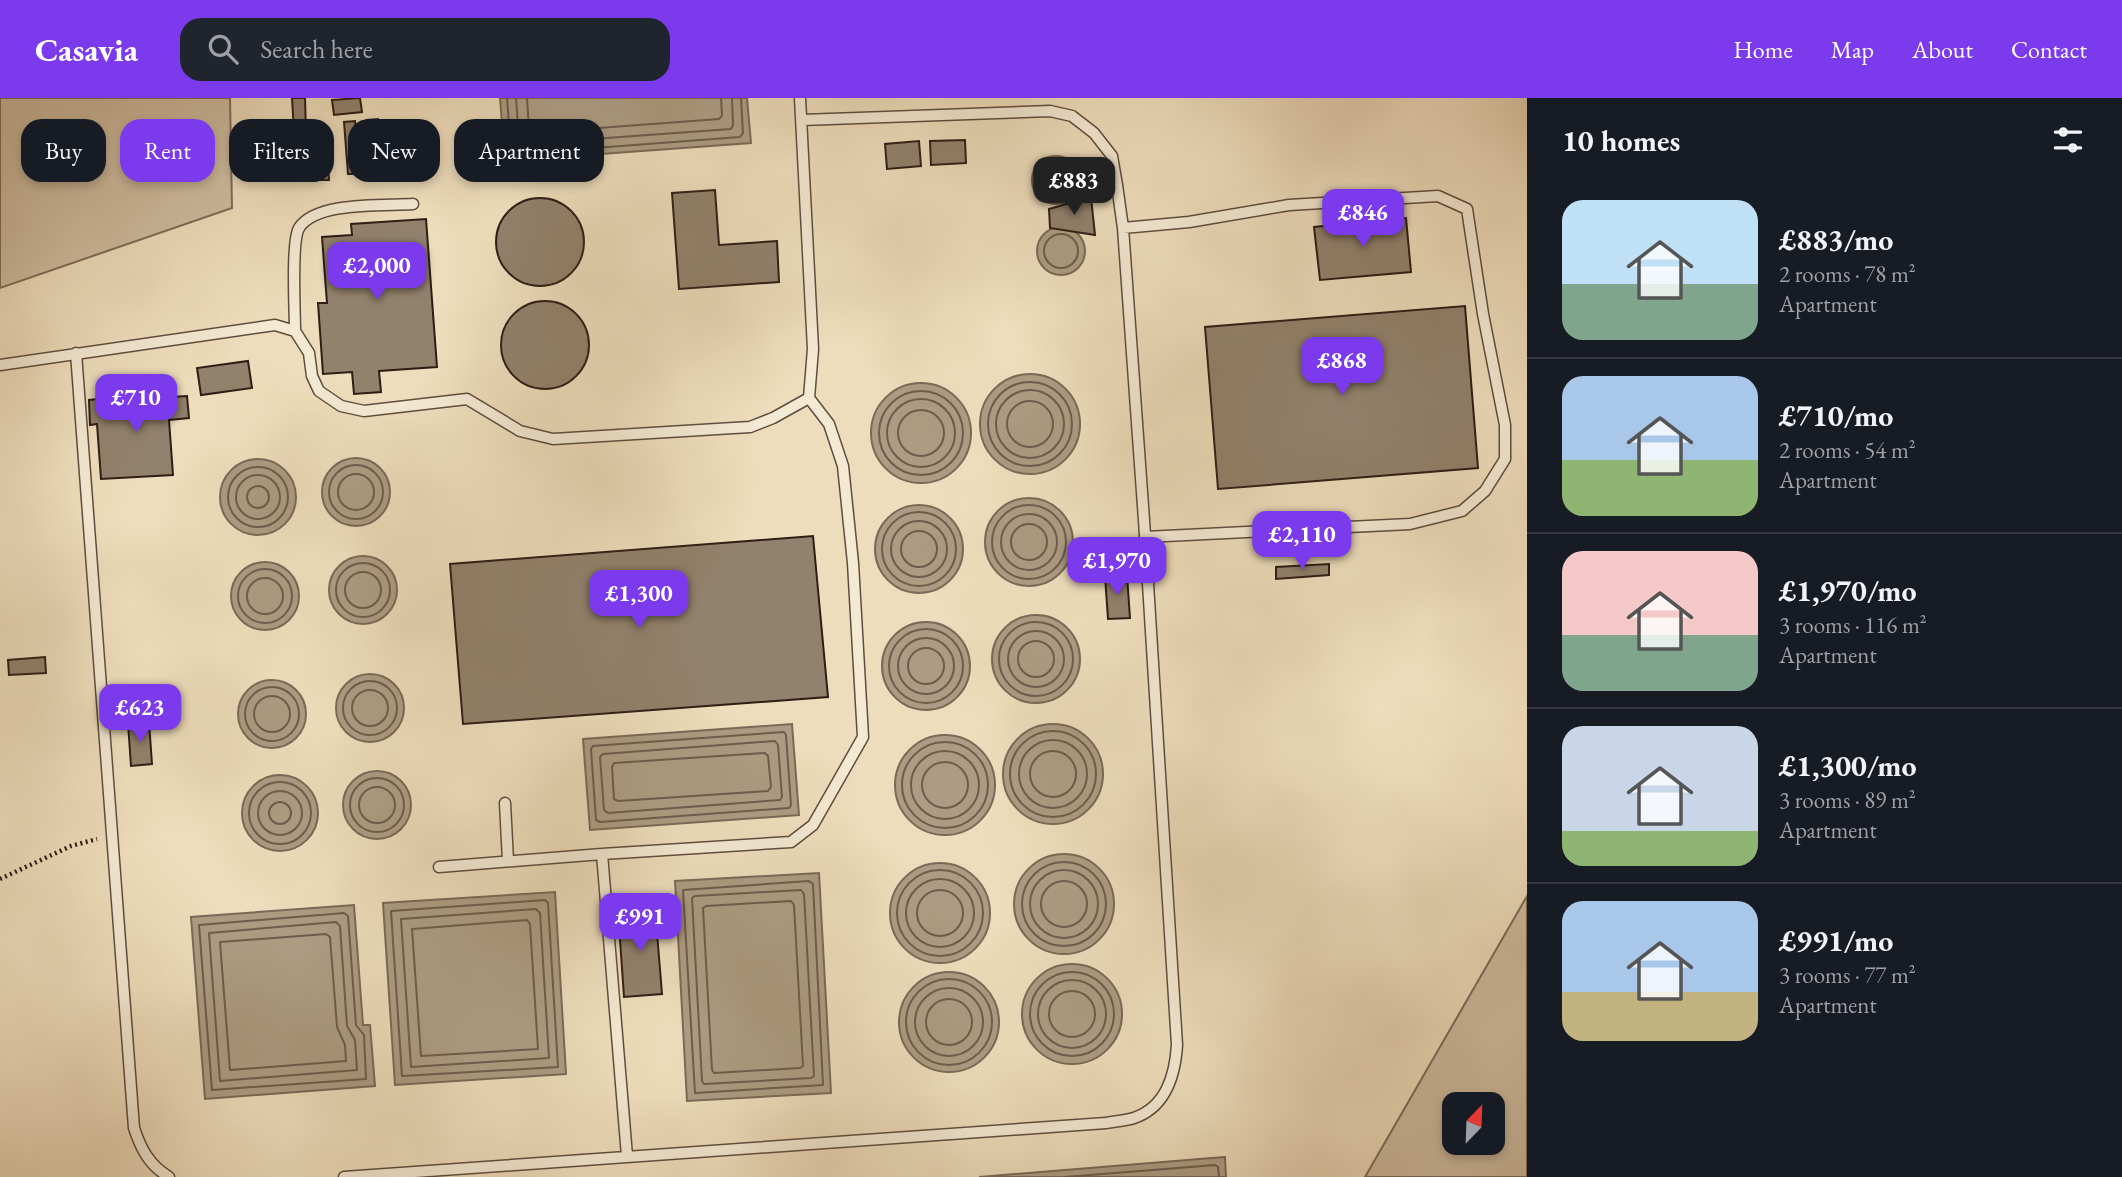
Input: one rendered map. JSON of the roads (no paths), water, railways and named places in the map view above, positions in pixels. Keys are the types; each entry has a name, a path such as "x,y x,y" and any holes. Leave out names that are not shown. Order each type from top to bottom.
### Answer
{"lane":[{"path":"439,867 791,842 813,825 863,737 853,563 843,466 829,424 809,398 813,349 800,98"},
{"path":"344,1177 1106,1123 1135,1118 1154,1107 1169,1089 1176,1068 1177,1045 1123,228 1112,156 1094,133 1072,116 1050,111 802,120"},
{"path":"1123,228 1189,222 1289,205 1438,196 1467,209 1483,314 1505,425 1505,459 1485,492 1462,511 1410,524 1145,537"},
{"path":"413,204 326,210 312,215 298,229 295,245 295,331 309,353 312,376 319,391 341,406 364,411 467,399 520,431 553,439 750,427 809,398"},
{"path":"0,365 275,325 295,331"},
{"path":"76,353 134,1128 142,1151 156,1169 169,1177"},
{"path":"505,803 508,861"},
{"path":"602,854 627,1156"}],"water":[{"path":"500,98 747,98 751,143 604,154 604,119 502,119"},
{"path":"1056,156 1073,163 1080,180 1073,197 1056,204 1039,197 1032,180 1039,163"},
{"path":"1061,227 1078,234 1085,251 1078,268 1061,275 1044,268 1037,251 1044,234"},
{"path":"1030,374 1049,378 1065,389 1076,405 1080,424 1076,443 1065,459 1049,470 1030,474 1011,470 995,459 984,443 980,424 984,405 995,389 1011,378"},
{"path":"921,383 940,387 956,398 967,414 971,433 967,452 956,468 940,479 921,483 902,479 886,468 875,452 871,433 875,414 886,398 902,387"},
{"path":"356,458 369,461 380,468 387,479 390,492 387,505 380,516 369,523 356,526 343,523 332,516 325,505 322,492 325,479 332,468 343,461"},
{"path":"258,459 272,462 285,470 293,483 296,497 293,511 285,524 272,532 258,535 244,532 231,524 223,511 220,497 223,483 231,470 244,462"},
{"path":"1029,498 1046,501 1060,511 1070,525 1073,542 1070,559 1060,573 1046,583 1029,586 1012,583 998,573 988,559 985,542 988,525 998,511 1012,501"},
{"path":"919,505 936,508 950,518 960,532 963,549 960,566 950,580 936,590 919,593 902,590 888,580 878,566 875,549 878,532 888,518 902,508"},
{"path":"363,556 376,559 387,566 394,577 397,590 394,603 387,614 376,621 363,624 350,621 339,614 332,603 329,590 332,577 339,566 350,559"},
{"path":"265,562 278,565 289,572 296,583 299,596 296,609 289,620 278,627 265,630 252,627 241,620 234,609 231,596 234,583 241,572 252,565"},
{"path":"1036,615 1053,618 1067,628 1077,642 1080,659 1077,676 1067,690 1053,700 1036,703 1019,700 1005,690 995,676 992,659 995,642 1005,628 1019,618"},
{"path":"926,622 943,625 957,635 967,649 970,666 967,683 957,697 943,707 926,710 909,707 895,697 885,683 882,666 885,649 895,635 909,625"},
{"path":"370,674 383,677 394,684 401,695 404,708 401,721 394,732 383,739 370,742 357,739 346,732 339,721 336,708 339,695 346,684 357,677"},
{"path":"272,680 285,683 296,690 303,701 306,714 303,727 296,738 285,745 272,748 259,745 248,738 241,727 238,714 241,701 248,690 259,683"},
{"path":"792,724 799,815 590,830 583,739"},
{"path":"1053,724 1072,728 1088,739 1099,755 1103,774 1099,793 1088,809 1072,820 1053,824 1034,820 1018,809 1007,793 1003,774 1007,755 1018,739 1034,728"},
{"path":"945,735 964,739 980,750 991,766 995,785 991,804 980,820 964,831 945,835 926,831 910,820 899,804 895,785 899,766 910,750 926,739"},
{"path":"377,771 390,774 401,781 408,792 411,805 408,818 401,829 390,836 377,839 364,836 353,829 346,818 343,805 346,792 353,781 364,774"},
{"path":"280,775 294,778 307,786 315,799 318,813 315,827 307,840 294,848 280,851 266,848 253,840 245,827 242,813 245,799 253,786 266,778"},
{"path":"1064,854 1083,858 1099,869 1110,885 1114,904 1110,923 1099,939 1083,950 1064,954 1045,950 1029,939 1018,923 1014,904 1018,885 1029,869 1045,858"},
{"path":"940,863 959,867 975,878 986,894 990,913 986,932 975,948 959,959 940,963 921,959 905,948 894,932 890,913 894,894 905,878 921,867"},
{"path":"819,873 831,1093 687,1101 675,881"},
{"path":"555,892 566,1074 395,1085 383,903"},
{"path":"354,905 363,1025 370,1025 375,1086 205,1099 191,917"},
{"path":"1072,964 1091,968 1107,979 1118,995 1122,1014 1118,1033 1107,1049 1091,1060 1072,1064 1053,1060 1037,1049 1026,1033 1022,1014 1026,995 1037,979 1053,968"},
{"path":"949,972 968,976 984,987 995,1003 999,1022 995,1041 984,1057 968,1068 949,1072 930,1068 914,1057 903,1041 899,1022 903,1003 914,987 930,976"},
{"path":"1224,1157 1226,1177 979,1177"}]}
